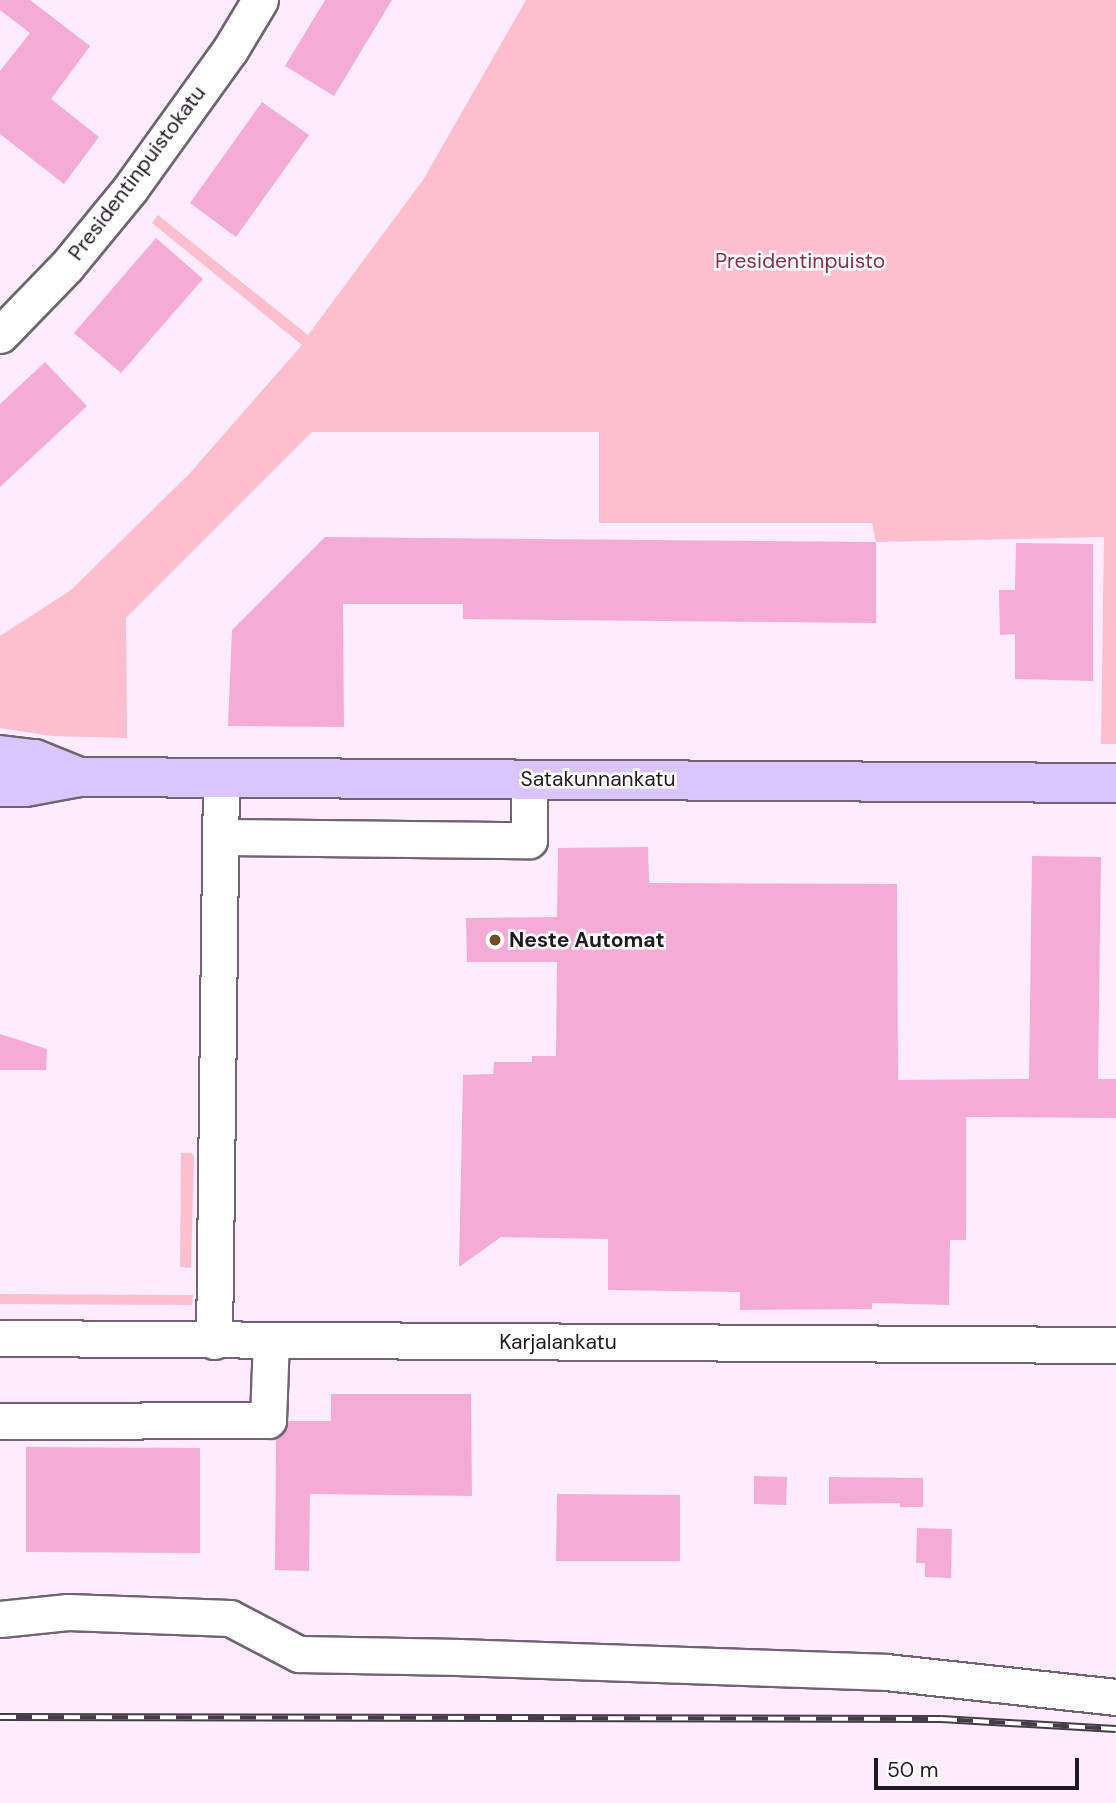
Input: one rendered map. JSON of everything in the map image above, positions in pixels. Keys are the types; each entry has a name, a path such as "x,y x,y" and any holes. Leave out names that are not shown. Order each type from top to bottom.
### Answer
{"main road":[{"name":"Satakunnankatu","path":"0,755 35,759 79,777"},
{"name":"Satakunnankatu","path":"0,787 25,787 79,777 1116,783"}],"street":[{"name":"Presidentinpuistokatu","path":"0,335 66,267 130,189 230,50 260,0"},
{"path":"214,1341 221,778"},
{"path":"221,837 529,840 529,779"},
{"name":"Karjalankatu","path":"0,1338 1116,1345"},
{"path":"0,1421 268,1419 271,1340"},
{"path":"0,1619 68,1612 230,1618 299,1654 886,1672 1116,1697"}],"green space":[{"name":"Presidentinpuisto","path":"526,0 1116,0 1116,744 1101,744 1104,537 876,542 872,523 599,523 599,432 312,432 126,618 127,738 52,736 0,728 0,636 71,590 190,473 302,345 152,223 158,215 308,335 423,180"},
{"path":"181,1153 191,1153 194,1156 191,1268 180,1267"},
{"path":"0,1294 193,1295 192,1305 0,1304"}],"building":[{"path":"0,0 30,0 90,46 51,99 99,137 64,184 0,134 0,71 30,33 0,10"},
{"path":"325,0 392,0 334,96 285,66"},
{"path":"262,102 309,135 236,237 190,203"},
{"path":"156,238 203,279 121,373 74,333"},
{"path":"45,362 87,406 0,487 0,404"},
{"path":"325,537 876,542 876,623 463,619 463,604 343,604 344,727 228,726 232,630"},
{"path":"1016,543 1093,544 1093,681 1015,679 1015,634 1000,635 999,590 1015,590"},
{"path":"648,847 649,883 897,884 898,1080 1029,1079 1032,856 1101,857 1098,1079 1116,1079 1116,1118 966,1117 966,1240 950,1240 949,1305 872,1303 872,1309 740,1310 740,1292 608,1290 608,1239 501,1237 459,1267 463,1075 493,1074 494,1062 532,1062 532,1056 556,1056 557,962 467,962 466,918 557,917 558,848"},
{"path":"0,1034 47,1049 46,1070 0,1070"},
{"path":"331,1394 471,1394 472,1496 310,1494 309,1571 275,1570 276,1438 285,1431 288,1421 331,1421"},
{"path":"26,1447 200,1448 200,1553 26,1552"},
{"path":"754,1476 787,1477 786,1505 754,1504"},
{"path":"829,1477 923,1478 923,1507 900,1507 900,1503 829,1504"},
{"path":"557,1494 680,1495 680,1561 556,1561"},
{"path":"917,1528 952,1529 951,1578 925,1577 925,1563 916,1563"}],"railway":[{"path":"0,1717 941,1719 1116,1729"}],"place":[{"name":"Neste Automat","path":"495,940"}]}
